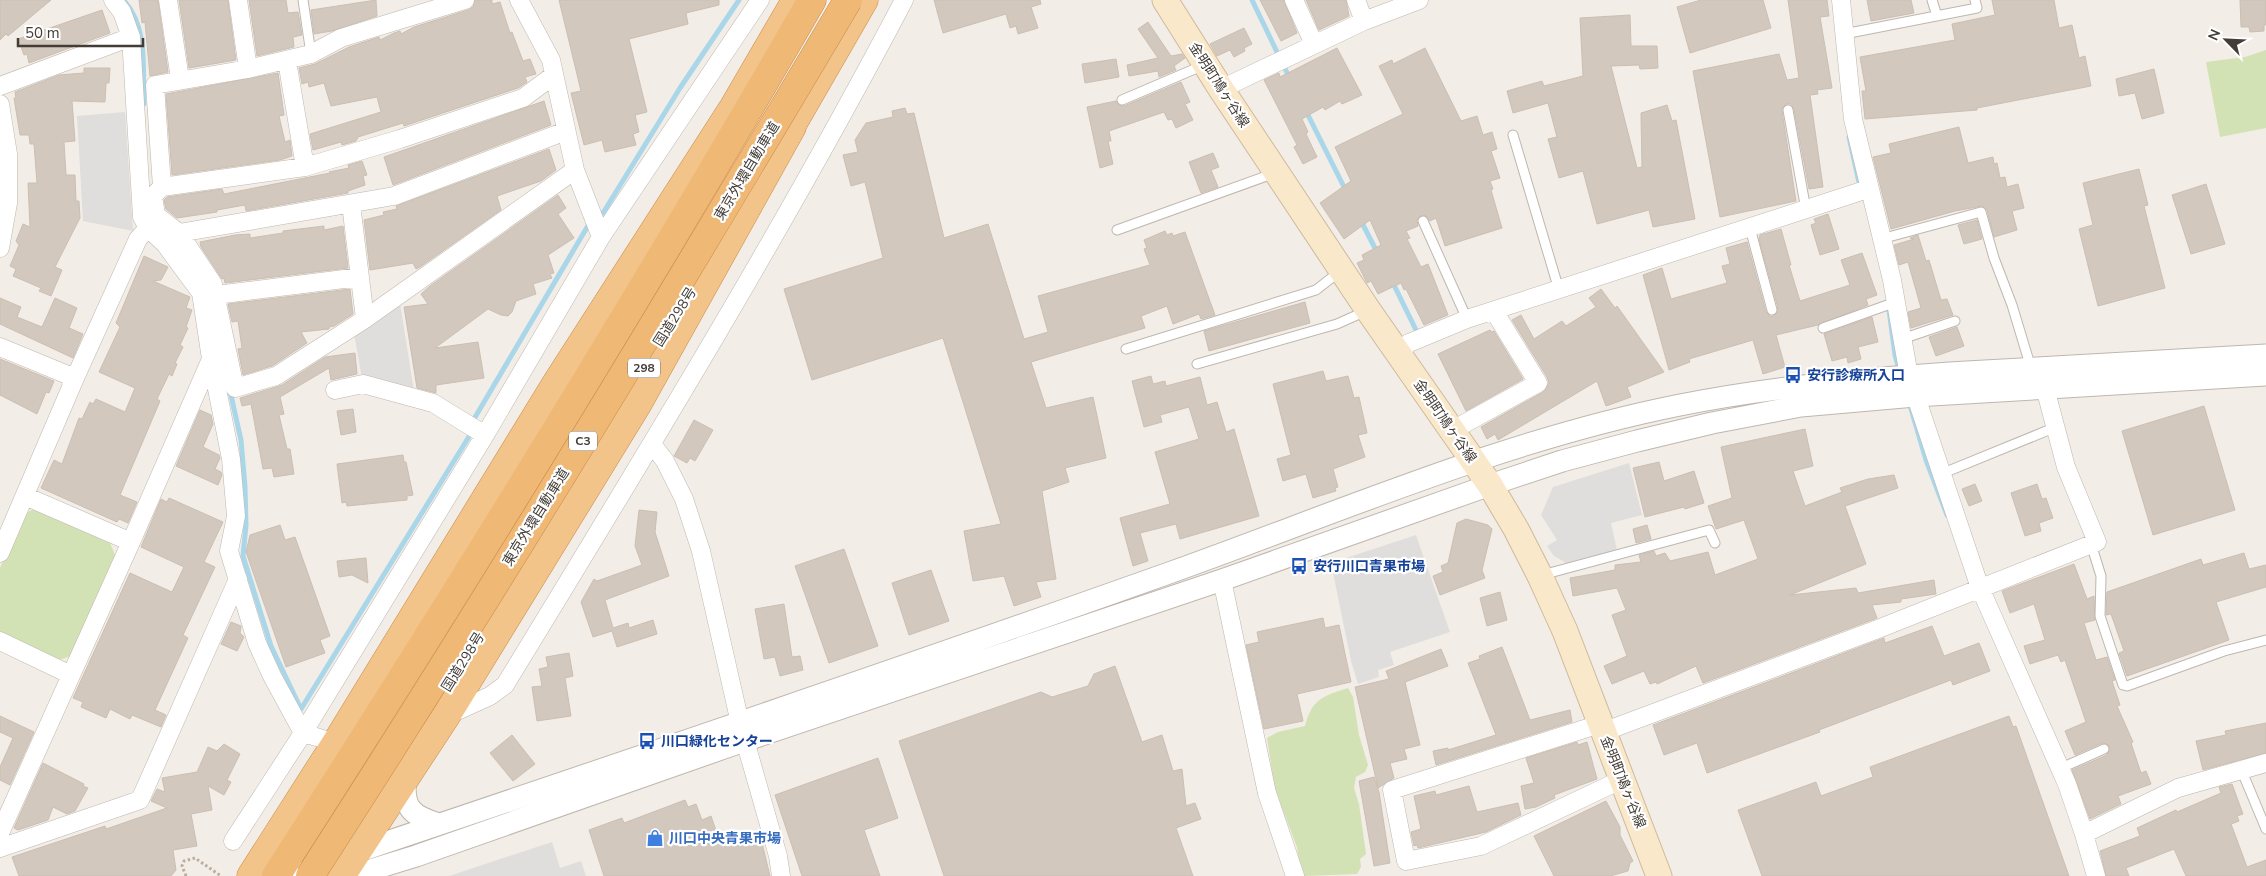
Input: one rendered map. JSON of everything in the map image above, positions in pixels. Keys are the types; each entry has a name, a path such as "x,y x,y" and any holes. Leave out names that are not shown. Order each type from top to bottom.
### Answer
{"highway":[{"path":"368,707 515,472 796,0"},
{"name":"東京外環自動車道","path":"276,876 493,535 812,0"},
{"name":"東京外環自動車道","path":"310,876 530,528 709,235 848,0"},
{"name":"国道298号","path":"419,733 792,128 864,0"},
{"path":"251,876 336,743 557,382 731,111"},
{"path":"341,876 354,864 637,406 792,128"}],"main road":[{"name":"金明町鳩ヶ谷線","path":"1165,0 1221,89 1341,270 1490,485 1540,576 1565,631 1659,876"}],"street":[{"path":"113,0 122,12 131,37 142,217 148,228 165,244 201,293 211,359 231,459 236,516 229,551 257,643 272,676 303,733 336,743"},
{"path":"168,0 180,79"},
{"path":"238,0 248,69"},
{"path":"162,187 155,85 287,61 312,54 342,38 465,0"},
{"path":"519,0 551,60 575,170 601,238"},
{"path":"233,841 303,733 485,434 601,238 760,0"},
{"path":"446,716 490,696 505,685 652,444 776,233 904,0"},
{"path":"1294,0 1314,44"},
{"path":"1356,0 1364,21"},
{"path":"1221,89 1364,21 1419,0"},
{"path":"1840,0 1853,119 1896,302 1912,386 1940,474 1980,588 2060,769 2084,834 2096,876"},
{"path":"0,86 131,37"},
{"path":"287,61 305,167"},
{"path":"554,75 523,98 400,139 305,167 162,187 153,196 156,215 179,233 213,284 235,388 276,376 365,319 575,170"},
{"path":"0,104 8,154 8,203 0,248"},
{"path":"165,244 179,233 394,196 566,131"},
{"path":"1397,352 1409,343 1467,319 1868,189"},
{"path":"350,204 365,319"},
{"path":"0,553 75,378 138,239 148,228"},
{"path":"216,295 360,277"},
{"path":"1452,431 1538,383 1494,310"},
{"path":"0,347 75,378"},
{"path":"354,864 439,824 742,732 1222,580 1562,461 1712,423 1912,386 2031,368 2266,355"},
{"path":"0,833 211,359"},
{"path":"296,876 354,864 416,856 1169,573 1473,462 1574,431 1677,405 1740,393 1806,384 2045,388 2266,375"},
{"path":"336,390 362,384 433,404 485,434"},
{"path":"1623,780 1482,846 1406,861 1392,790 1602,728 1878,629 2097,542 2066,467 2045,388"},
{"path":"652,444 665,461 684,499 701,551 742,732 778,856 781,876"},
{"path":"25,496 131,542"},
{"path":"0,848 140,800 238,579"},
{"path":"1222,580 1267,793 1295,876"},
{"path":"0,641 71,676"},
{"path":"2084,834 2178,788 2241,769 2266,764"},
{"path":"406,777 404,791 406,803 411,810 426,820 439,824"},
{"path":"402,876 416,856"}],"lane":[{"path":"303,0 312,54"},
{"path":"1932,0 1937,16"},
{"path":"1844,34 1977,8 1975,0"},
{"path":"1122,100 1206,64"},
{"path":"1788,110 1806,210"},
{"path":"1512,135 1558,290"},
{"path":"1117,230 1276,172"},
{"path":"1881,239 1981,212 1994,258 2012,306 2031,368"},
{"path":"1423,221 1467,319"},
{"path":"1750,228 1772,310"},
{"path":"1126,349 1316,290 1341,270"},
{"path":"1823,328 1896,302"},
{"path":"1197,364 1337,324 1368,310"},
{"path":"1902,339 1955,321"},
{"path":"1940,474 2056,427"},
{"path":"1540,576 1709,530 1715,543"},
{"path":"2091,544 2101,576 2100,616 2123,685 2127,686 2224,651 2266,640"},
{"path":"2060,769 2104,749"},
{"path":"2241,769 2266,829"}],"path":[{"path":"186,876 182,866 184,862 196,858 221,876"}],"green space":[{"path":"2266,50 2266,128 2220,137 2206,62 2245,57"},
{"path":"34,509 110,543 115,555 71,656 59,660 0,633 0,568 23,514"},
{"path":"1348,688 1353,697 1359,735 1368,765 1365,772 1356,777 1354,788 1359,804 1366,854 1360,859 1361,867 1357,874 1304,876 1300,867 1297,847 1275,790 1267,738 1278,732 1305,726 1315,704 1325,696"}],"shaded area":[{"path":"125,112 133,231 83,221 77,116"},
{"path":"400,303 414,391 362,378 354,334"},
{"path":"1629,463 1642,515 1611,523 1617,550 1566,563 1554,556 1547,546 1557,540 1541,515 1553,487"},
{"path":"1416,535 1450,632 1390,652 1394,665 1378,670 1379,677 1358,684 1351,661 1331,563"},
{"path":"552,842 560,868 581,861 586,876 449,876"}],"building":[{"path":"0,0 51,0 8,36 6,34 0,40"},
{"path":"139,0 158,0 168,72 150,76 145,22 142,23"},
{"path":"179,0 228,0 236,60 189,68"},
{"path":"249,0 286,0 288,13 298,12 302,35 293,37 294,47 257,56"},
{"path":"376,0 377,16 332,31 314,34 311,10"},
{"path":"475,0 492,0 492,4 500,2 510,33 512,32 523,61 530,59 536,74 525,77 527,82 518,88 404,126 403,123 358,137 356,141 342,145 341,142 313,150 310,134 381,112 377,97 331,106 324,83 309,87 308,82 302,84 299,68 315,64 349,47 379,37 380,40 400,31 401,34 414,27 468,10 473,7"},
{"path":"559,0 719,0 719,5 686,13 688,24 629,39 647,112 635,115 639,132 633,134 636,145 605,152 602,140 584,145 571,93 581,91"},
{"path":"934,0 1040,0 1041,4 1031,7 1038,28 1018,34 1016,26 1010,28 1006,14 943,33"},
{"path":"1260,0 1284,0 1297,33 1281,41"},
{"path":"1306,0 1346,0 1349,16 1319,30"},
{"path":"1701,0 1763,0 1771,28 1690,53 1677,7"},
{"path":"1788,0 1827,0 1829,16 1820,17 1832,88 1817,90 1818,94 1810,95 1823,187 1809,189 1794,109 1791,104 1786,104 1782,111 1796,201 1720,217 1693,71 1779,54 1787,80 1799,78"},
{"path":"1867,0 1911,0 1914,13 1871,21"},
{"path":"1992,0 2054,0 2059,28 2072,25 2079,58 2085,56 2091,86 1977,108 1977,110 1865,119 1862,91 1866,91 1860,57 1955,40 1952,24 1995,15"},
{"path":"2240,0 2266,0 2266,25 2264,25 2264,31 2250,32 2249,27 2241,27"},
{"path":"102,10 110,33 29,63 27,54 24,55 18,39"},
{"path":"1630,15 1631,46 1657,46 1658,68 1640,69 1639,65 1611,66 1637,168 1642,167 1641,113 1667,105 1672,121 1676,120 1695,219 1653,227 1649,210 1597,224 1583,171 1559,178 1548,139 1557,137 1548,103 1513,113 1507,91 1542,81 1544,86 1583,76 1580,18"},
{"path":"1148,22 1171,56 1182,54 1185,58 1174,66 1176,70 1159,77 1158,71 1129,76 1127,65 1158,58 1138,29"},
{"path":"1244,28 1252,44 1244,48 1245,51 1234,57 1230,50 1217,56 1210,44"},
{"path":"1337,48 1362,95 1342,104 1340,101 1325,110 1323,107 1302,119 1308,132 1306,134 1317,157 1303,164 1294,147 1297,145 1264,80 1279,73 1280,77"},
{"path":"1425,48 1461,121 1477,116 1483,135 1492,132 1497,149 1491,151 1500,178 1490,181 1502,228 1445,246 1436,218 1430,221 1426,216 1420,216 1417,220 1418,226 1406,231 1410,238 1407,239 1421,267 1428,264 1448,315 1424,325 1406,289 1404,290 1401,283 1378,294 1371,281 1367,283 1357,263 1364,260 1362,255 1381,245 1370,220 1344,239 1320,203 1351,181 1335,147 1403,114 1379,66 1392,60 1393,64"},
{"path":"1116,59 1119,77 1085,83 1082,64"},
{"path":"84,68 110,68 109,83 106,83 105,102 72,101 75,141 64,142 66,175 75,175 76,201 79,201 80,218 55,267 62,270 51,296 39,291 41,288 13,276 16,269 10,266 19,245 16,241 23,224 30,227 28,183 37,183 34,144 30,144 29,135 20,135 14,98 16,98 15,92 59,75 84,73"},
{"path":"2154,69 2164,113 2142,119 2135,93 2119,96 2116,79"},
{"path":"278,73 284,115 279,116 285,142 290,140 292,156 280,160 172,175 166,94"},
{"path":"1181,82 1190,102 1185,104 1193,120 1176,128 1172,119 1168,120 1164,112 1109,131 1111,141 1108,141 1113,164 1100,168 1087,107 1116,101 1119,105 1124,106"},
{"path":"544,101 551,125 393,185 384,157"},
{"path":"905,108 907,114 914,113 944,238 988,224 1024,339 1048,332 1038,296 1150,265 1144,249 1147,248 1144,240 1165,231 1167,235 1172,233 1173,236 1185,232 1215,315 1201,319 1199,314 1173,324 1167,306 1141,316 1145,328 1031,362 1046,408 1093,397 1106,458 1065,468 1069,482 1042,491 1056,579 1036,582 1041,597 1014,606 1004,576 973,581 964,531 1001,524 943,338 812,380 784,289 883,258 865,182 851,186 843,155 858,152 855,140 866,123 893,117 892,111"},
{"path":"1959,127 1968,163 1993,157 1994,164 1997,163 2000,178 2005,177 2007,187 2018,184 2024,208 2012,211 2017,230 1994,237 1987,210 1982,206 1955,211 1891,229 1873,157 1891,153 1889,144"},
{"path":"549,149 556,170 541,181 497,196 501,210 420,267 416,269 413,263 370,270 364,220 384,215 383,212 397,209 396,206"},
{"path":"1213,153 1219,167 1211,170 1218,187 1201,193 1189,162"},
{"path":"362,161 367,175 363,176 365,185 348,191 348,193 246,211 245,205 217,210 217,212 177,218 166,209 164,200 167,197 222,189 224,194 330,173 349,168 348,165"},
{"path":"2139,169 2148,205 2144,206 2165,288 2098,306 2079,229 2093,225 2083,183"},
{"path":"2206,184 2225,244 2191,254 2172,195"},
{"path":"558,195 566,208 558,214 574,238 548,255 554,273 550,274 552,278 533,284 536,294 516,301 512,312 508,316 488,309 435,348 478,342 484,378 436,385 436,393 417,388 404,307 428,304 421,294 430,286"},
{"path":"1828,214 1839,249 1820,255 1811,225 1816,223 1814,219"},
{"path":"1977,220 1982,239 1964,244 1958,225"},
{"path":"324,226 324,230 343,226 348,268 225,283 224,278 222,279 201,247 200,242 235,235 250,234 250,238 283,233 283,231"},
{"path":"1781,229 1800,301 1850,285 1841,260 1862,253 1877,295 1866,299 1868,305 1818,325 1776,335 1785,367 1763,374 1753,340 1689,359 1690,362 1669,370 1643,275 1662,268 1671,299 1727,283 1722,266 1730,264 1726,248 1747,242 1766,312 1770,316 1774,316 1778,308 1759,239 1760,235"},
{"path":"1918,235 1926,261 1929,260 1941,300 1947,299 1953,315 1911,328 1908,312 1921,308 1908,262 1899,265 1894,245 1914,239 1910,238"},
{"path":"144,256 168,267 161,280 153,281 190,297 186,308 192,310 186,327 188,328 180,345 183,347 175,363 177,364 172,376 169,374 157,399 160,401 120,495 137,502 128,523 119,519 117,522 41,488 54,460 62,464 79,418 82,419 90,402 93,404 96,399 125,412 135,388 99,372 120,327 116,323"},
{"path":"350,289 353,314 334,326 329,327 329,329 301,332 307,343 272,366 243,375 238,349 242,348 238,321 232,322 228,304"},
{"path":"1601,289 1615,308 1617,306 1664,372 1627,387 1631,397 1606,406 1597,381 1498,440 1495,434 1487,439 1481,427 1543,392 1549,383 1512,320 1521,315 1534,339 1562,321 1566,326 1596,307 1589,298"},
{"path":"0,298 21,307 17,317 42,327 55,298 77,308 69,328 83,334 73,358 0,324"},
{"path":"1305,302 1310,323 1209,351 1204,331"},
{"path":"1872,317 1878,342 1858,347 1861,359 1848,363 1847,357 1832,361 1824,334"},
{"path":"1957,327 1964,346 1936,356 1929,337"},
{"path":"1490,330 1491,332 1494,331 1523,379 1466,411 1438,354"},
{"path":"355,353 357,374 331,380 329,368 280,397 284,414 279,415 287,449 290,449 294,474 274,477 272,468 263,469 251,404 242,406 240,398 282,385 325,357"},
{"path":"0,359 54,381 49,393 46,392 37,414 0,395"},
{"path":"1323,371 1326,381 1348,376 1354,398 1359,397 1367,433 1358,435 1365,457 1333,469 1338,487 1335,488 1336,491 1313,498 1306,474 1283,481 1277,459 1291,455 1273,384"},
{"path":"1151,376 1153,384 1165,381 1166,386 1200,377 1207,405 1217,402 1226,432 1234,429 1259,516 1180,539 1176,524 1140,533 1148,561 1133,566 1120,518 1170,504 1155,452 1199,439 1189,407 1160,415 1162,422 1144,427 1132,381"},
{"path":"2204,406 2235,510 2153,535 2122,431"},
{"path":"353,409 356,432 341,435 337,411"},
{"path":"200,410 211,415 213,424 203,447 219,455 220,458 215,469 221,472 222,475 218,485 176,466"},
{"path":"694,420 713,430 695,461 690,458 687,463 674,456"},
{"path":"1805,429 1813,466 1793,471 1805,506 1842,492 1840,488 1868,479 1894,475 1898,488 1845,506 1866,564 1790,595 1856,588 1858,593 1934,580 1936,594 1901,599 1901,602 1872,605 1877,618 1703,683 1696,666 1657,684 1656,682 1650,684 1644,671 1612,684 1604,666 1627,656 1612,615 1626,610 1617,588 1573,596 1570,578 1615,570 1615,565 1641,562 1639,555 1654,551 1656,556 1665,553 1670,561 1708,552 1715,575 1758,559 1744,520 1716,529 1708,506 1732,498 1721,447"},
{"path":"403,455 413,495 407,496 407,500 347,506 346,502 342,503 337,464"},
{"path":"1659,462 1664,481 1694,471 1704,503 1645,517 1633,468"},
{"path":"1975,484 1982,501 1969,506 1962,489"},
{"path":"2037,484 2042,499 2046,498 2053,518 2039,523 2041,531 2025,536 2011,493"},
{"path":"169,498 223,522 204,562 215,567 183,635 188,638 155,710 166,715 161,727 132,715 130,719 110,709 106,718 81,707 83,702 73,698 130,573 172,592 184,567 141,547 161,499 167,502"},
{"path":"639,510 657,512 655,532 669,576 605,600 613,628 628,623 629,628 653,620 657,634 617,647 612,631 593,637 581,602 594,579 597,581 642,565 635,546"},
{"path":"1466,519 1488,525 1492,529 1482,570 1485,578 1440,595 1433,576 1443,572 1441,566 1448,563 1457,523"},
{"path":"280,525 285,540 295,537 330,636 320,640 325,653 286,667 246,552 250,535"},
{"path":"1647,525 1651,539 1636,543 1633,529"},
{"path":"844,549 878,646 829,663 795,566"},
{"path":"2244,553 2249,569 2266,565 2266,587 2216,602 2229,640 2127,676 2119,653 2124,651 2111,614 2106,615 2107,592 2201,559 2203,565"},
{"path":"366,558 368,583 352,575 339,577 337,561"},
{"path":"2074,564 2087,599 2094,596 2095,620 2084,623 2096,660 2107,657 2115,680 2112,681 2120,705 2117,706 2133,742 2131,743 2141,773 2146,771 2151,784 2118,796 2121,804 2090,819 2072,770 2107,755 2110,747 2102,743 2075,755 2065,731 2086,722 2065,660 2061,662 2058,655 2030,664 2024,646 2045,640 2034,604 2010,613 2002,591"},
{"path":"931,570 949,621 909,635 892,583"},
{"path":"1500,592 1507,620 1487,626 1480,598"},
{"path":"784,604 792,657 800,656 803,670 780,676 775,657 764,659 755,609"},
{"path":"1323,618 1325,628 1339,625 1351,682 1297,694 1303,721 1264,729 1246,645 1259,642 1257,632"},
{"path":"231,622 241,626 240,633 244,637 237,651 221,644"},
{"path":"1932,626 1944,656 1979,643 1990,671 1953,685 1951,680 1819,730 1820,732 1707,773 1697,743 1664,755 1653,725 1884,638 1885,643"},
{"path":"1502,647 1530,720 1570,710 1572,722 1436,765 1433,751 1448,748 1448,750 1496,735 1468,663 1480,659 1479,656"},
{"path":"1441,649 1448,666 1405,682 1420,745 1404,749 1407,759 1390,763 1394,778 1378,788 1355,687 1389,679 1386,671"},
{"path":"569,653 573,676 565,678 571,716 537,721 532,687 542,686 539,669 548,667 546,657"},
{"path":"1115,666 1142,742 1162,735 1173,771 1182,769 1186,806 1195,803 1201,819 1176,828 1193,876 944,876 899,741 1041,692 1052,697 1088,686 1094,674"},
{"path":"0,716 34,732 10,785 0,780 0,767 13,738 0,732"},
{"path":"2009,716 2013,727 2016,726 2069,876 1762,876 1738,810 1816,782 1821,796 1873,777 1870,767"},
{"path":"2266,723 2266,753 2203,770 2196,741 2226,735 2225,731"},
{"path":"512,735 535,764 513,781 490,753"},
{"path":"1577,742 1578,745 1587,742 1597,779 1554,795 1555,798 1536,807 1525,809 1521,786 1534,783 1526,758"},
{"path":"224,744 240,754 227,780 231,782 224,795 208,786 212,810 191,814 197,846 173,850 176,870 171,876 19,876 12,857 105,826 106,829 167,808 151,801 157,789 165,792 162,778 197,772 208,747 217,751"},
{"path":"878,758 898,818 864,830 880,876 802,876 775,795"},
{"path":"43,763 84,784 83,786 88,788 75,811 67,814 53,807 48,820 18,830 14,828"},
{"path":"1374,777 1379,792 1390,863 1374,866 1359,781"},
{"path":"2232,784 2243,814 2237,816 2239,821 2231,824 2247,867 2266,860 2266,876 2186,876 2174,849 2126,868 2129,876 2106,876 2100,851 2140,836 2137,828 2176,810 2177,812 2221,793 2219,787"},
{"path":"1469,786 1477,812 1518,803 1521,815 1486,832 1418,848 1417,845 1414,846 1411,832 1421,829 1414,796 1435,791 1436,795"},
{"name":"川口中央青果市場","path":"685,800 688,807 696,804 702,820 711,816 721,845 759,831 770,876 604,876 589,830 622,818 624,823"},
{"path":"1606,801 1620,827 1620,835 1633,861 1630,863 1628,871 1610,876 1554,876 1534,836"}],"waterway":[{"path":"603,213 680,88 739,0"},
{"path":"1252,0 1290,79"},
{"path":"125,2 133,13 141,37 144,104"},
{"path":"1305,109 1346,191"},
{"path":"1849,137 1860,187"},
{"path":"1360,219 1378,254"},
{"path":"474,419 589,224"},
{"path":"1392,281 1416,330"},
{"path":"1889,310 1895,355 1900,373"},
{"path":"230,391 241,440 245,487 246,525 243,556 271,646 301,709 470,435"},
{"path":"1909,402 1926,460 1947,515"}],"place":[{"name":"安行診療所入口","path":"1793,375"},
{"name":"安行川口青果市場","path":"1299,566"},
{"name":"川口緑化センター","path":"647,741"},
{"name":"川口中央青果市場","path":"655,838"}]}
